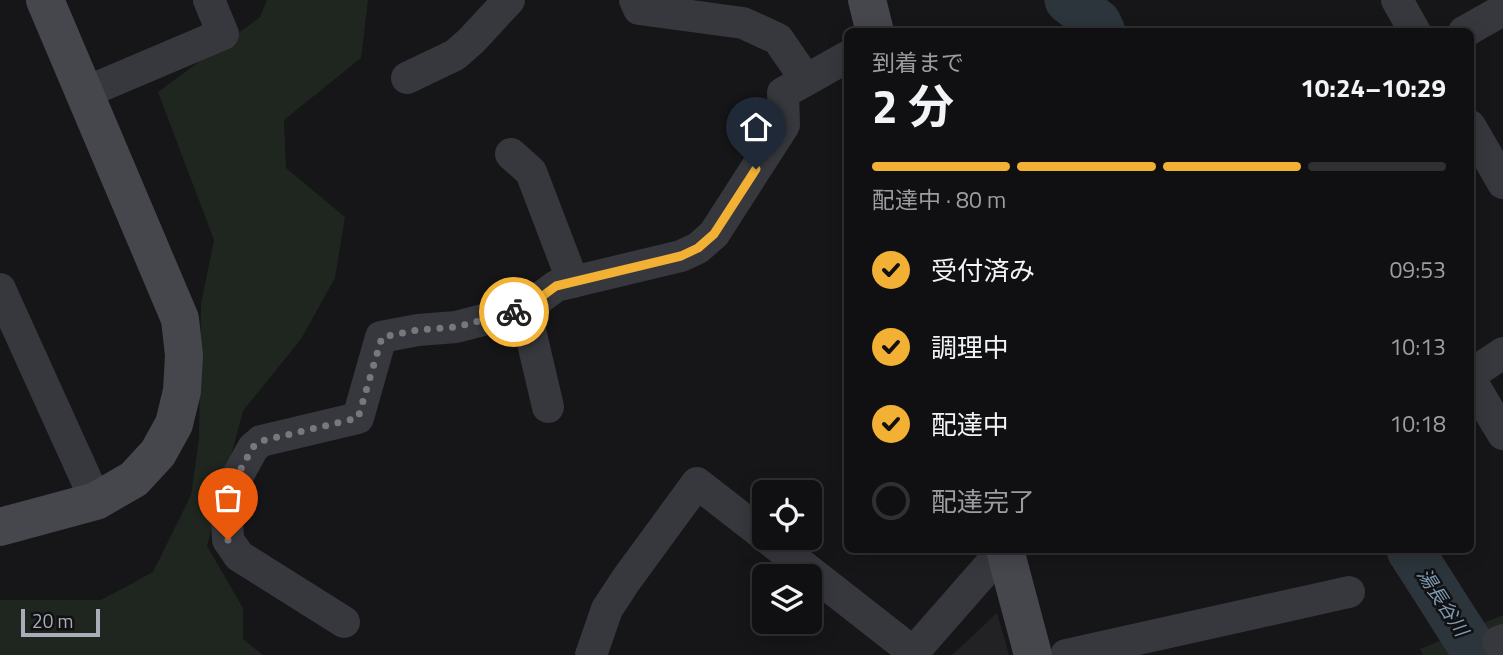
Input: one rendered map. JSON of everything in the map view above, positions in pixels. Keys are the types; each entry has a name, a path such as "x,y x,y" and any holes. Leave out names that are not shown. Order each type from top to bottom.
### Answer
{"street":[{"path":"0,527 96,501 134,479 158,453 174,425 182,391 184,355 180,318 45,0"},
{"path":"85,93 223,34 209,0"},
{"path":"407,78 455,55 509,0"},
{"path":"635,0 639,9 743,23 778,39 806,80"},
{"path":"867,0 874,28"},
{"path":"1397,0 1413,28"},
{"path":"1471,28 1503,10"},
{"path":"344,622 239,556 228,540 226,496 253,447 261,441 358,418 382,337 418,330 456,327 525,309 556,286 681,256 698,248 714,234 784,125 783,93 844,59"},
{"path":"1474,133 1503,183"},
{"path":"511,154 530,172 573,282"},
{"path":"0,289 8,326 96,501"},
{"path":"525,309 548,407"},
{"path":"1474,374 1503,353"},
{"path":"1474,384 1503,434"},
{"path":"591,655 607,609 697,483 752,527"},
{"path":"781,550 912,654 1001,553"},
{"path":"1005,553 1033,655"},
{"path":"1066,655 1349,592"}],"shaded area":[{"path":"267,0 368,0 361,58 284,120 286,168 345,217 335,278 301,339 243,411 207,546 243,608 243,639 263,655 0,655 0,600 101,600 153,572 191,495 199,439 201,304 214,240 158,92 260,17"},
{"path":"997,613 1009,655 952,655"},
{"path":"1503,615 1503,655 1423,655 1420,649"}],"waterway":[{"name":"湯長谷川","path":"1068,0 1098,23 1100,28"},
{"name":"湯長谷川","path":"1412,553 1477,655"}],"way so far":[{"path":"228,540 226,496 253,447 261,441 358,418 382,337 418,330 456,327 514,312"}],"route":[{"path":"514,312 525,309 556,286 681,256 698,248 714,234 756,169"}]}
